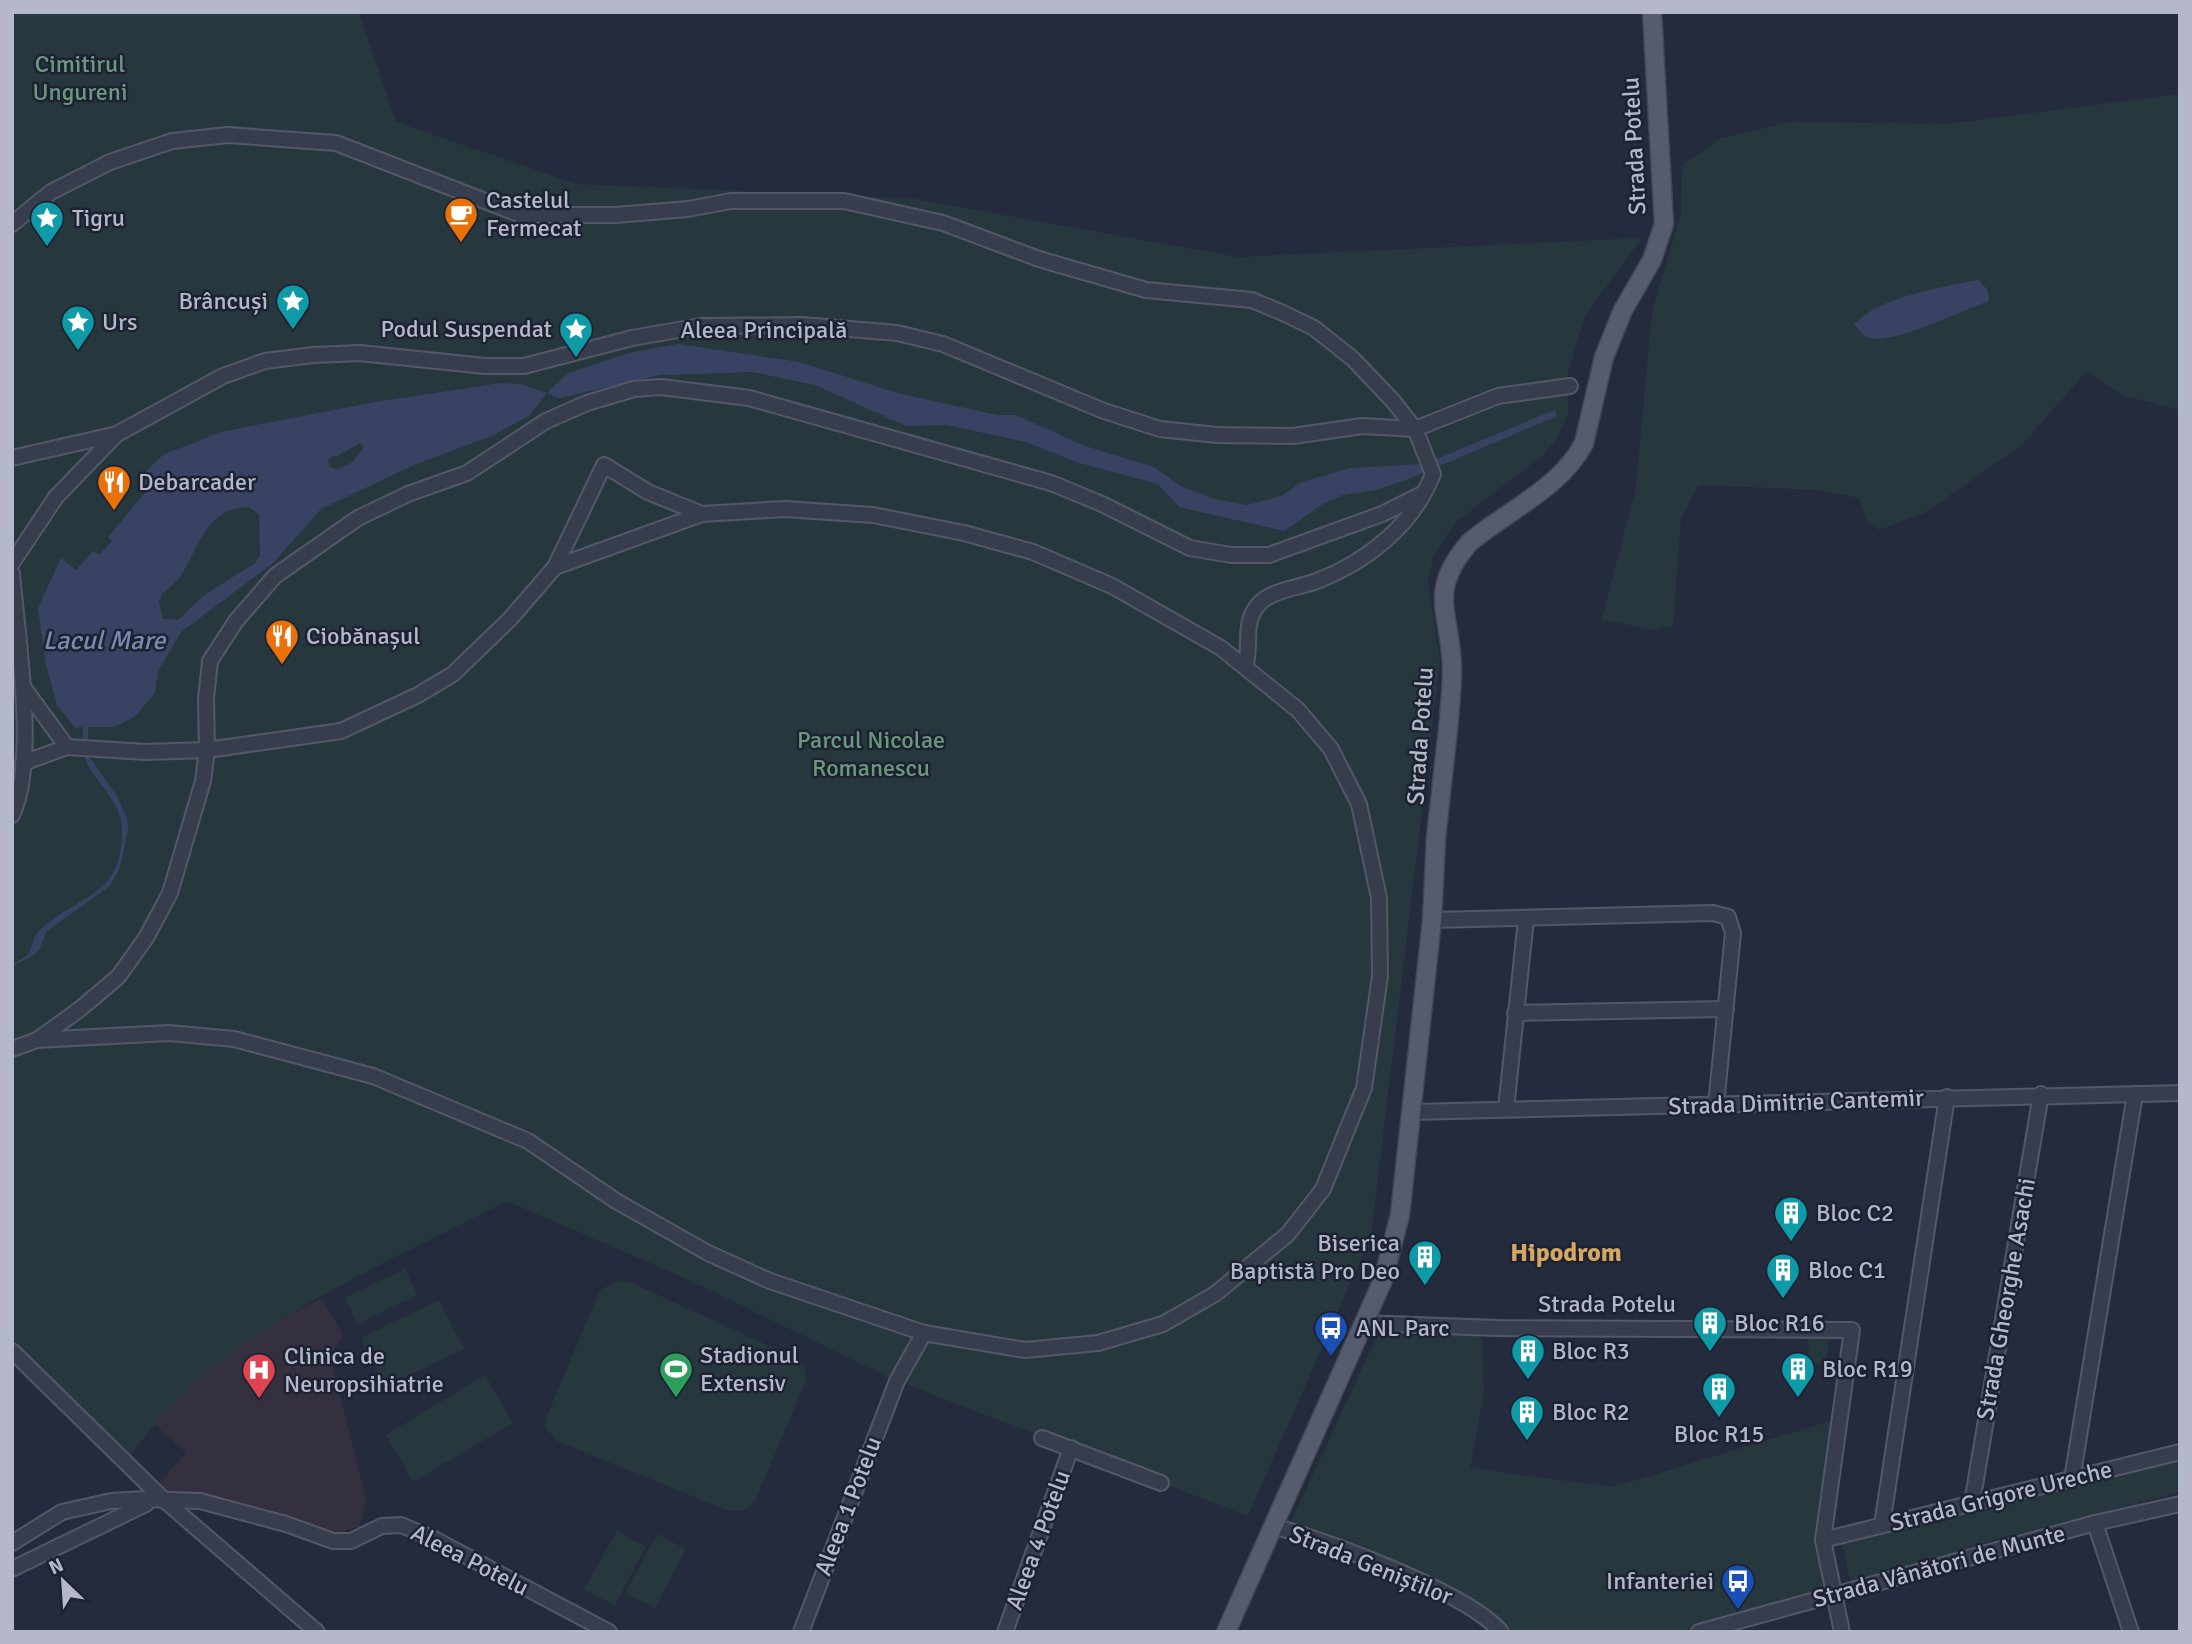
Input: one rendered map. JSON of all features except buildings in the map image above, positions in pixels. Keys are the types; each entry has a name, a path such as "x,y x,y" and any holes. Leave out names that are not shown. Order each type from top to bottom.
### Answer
{"main road":[{"name":"Strada Potelu","path":"1226,1632 1383,1280 1395,1240 1412,1112 1432,920 1436,838 1452,670 1443,589 1459,554 1470,542 1561,475 1577,457 1592,412 1604,357 1623,310 1652,260 1664,224 1652,12"}],"street":[{"path":"12,223 51,192 110,162 172,141 228,135 336,143 520,215 615,215 688,209 731,201 844,201 943,223 1040,259 1146,290 1251,300 1314,328 1353,359 1415,429 1433,474 1413,513 1358,561 1318,580 1273,595 1258,605 1246,635 1250,653 1245,667"},
{"name":"Aleea Principală","path":"12,458 117,434 223,376 264,361 360,353 485,366 524,366 671,330 701,326 802,325 897,334 943,344 1039,386 1160,429 1217,435 1293,436 1362,426 1415,429"},
{"path":"1415,429 1498,396 1570,386"},
{"path":"12,1049 37,1040 80,1009 118,977 146,938 170,893 202,781 207,750 206,699 210,661 236,621 275,576 358,518 408,494 467,473 546,421 587,403 634,389 662,387 749,398 1051,483 1102,504 1190,548 1231,555 1269,555 1382,514 1426,492"},
{"name":"Aleea Principală","path":"12,563 56,497 117,434"},
{"path":"23,763 67,747 145,752 207,750 341,731 418,695 453,674 510,618 555,567 604,465 648,492 702,514"},
{"path":"37,1040 169,1033 234,1039 373,1076 528,1141 615,1200 708,1253 770,1281 924,1333 1026,1350 1098,1343 1163,1324 1215,1294 1288,1234 1323,1189 1364,1088 1380,976 1379,898 1359,804 1331,749 1298,710 1221,648 1112,586 1033,552 964,533 873,515 798,510 702,514 555,567"},
{"path":"12,573 24,688 22,782 12,815"},
{"path":"24,688 67,747"},
{"path":"1432,920 1720,914 1728,917 1733,933 1716,1105"},
{"path":"1506,1109 1526,919"},
{"path":"1515,1013 1726,1009"},
{"name":"Strada Dimitrie Cantemir","path":"1412,1112 2041,1094 2180,1093"},
{"name":"Strada Gheorghe Asachi","path":"1972,1503 2041,1094"},
{"path":"2072,1479 2135,1094"},
{"path":"1882,1525 1947,1097"},
{"name":"Strada Potelu","path":"1362,1323 1483,1328 1852,1330 1823,1540"},
{"name":"Aleea 1 Potelu","path":"802,1632 897,1381 924,1333"},
{"path":"12,1351 164,1500 317,1632"},
{"path":"1042,1438 1161,1483"},
{"name":"Aleea 4 Potelu","path":"1005,1632 1071,1448"},
{"name":"Strada Grigore Ureche","path":"1823,1540 2180,1452"},
{"path":"12,1543 37,1525 84,1506 111,1501 164,1500"},
{"path":"12,1569 137,1506 164,1500"},
{"name":"Aleea Potelu","path":"164,1500 200,1501 286,1524 333,1541 351,1541 382,1526 401,1525 608,1632"},
{"name":"Strada Vânători de Munte","path":"1699,1632 2095,1523 2180,1504"},
{"path":"2095,1523 2131,1632"},
{"name":"Strada Geniștilor","path":"1273,1526 1422,1583 1460,1601 1501,1632"},
{"path":"1823,1540 1832,1595 1842,1632"}],"shaded area":[{"name":"Clinica de Neuropsihiatrie","path":"322,1298 343,1335 330,1356 366,1499 359,1527 335,1533 205,1494 170,1492 159,1483 186,1453 153,1423 200,1377 266,1327"}],"green space":[{"name":"Parcul Nicolae Romanescu","path":"12,12 359,12 396,122 577,184 915,199 1237,257 1642,238 1585,316 1568,372 1568,414 1556,440 1542,456 1456,522 1433,556 1428,582 1440,660 1371,1236 1248,1516 897,1381 685,1278 507,1201 353,1278 254,1337 209,1372 167,1411 131,1455 12,1339"},
{"path":"2180,94 2180,410 2121,395 2087,371 2022,445 1926,512 1879,530 1866,520 1859,498 1817,490 1698,485 1681,519 1673,626 1656,630 1602,620 1636,487 1652,311 1681,214 1682,165 1721,138 1791,122 1946,124"},
{"path":"405,1269 417,1295 358,1324 345,1298"},
{"name":"Stadionul Extensiv","path":"618,1281 630,1282 799,1360 805,1366 806,1381 755,1501 746,1509 729,1511 557,1441 544,1426 600,1290"},
{"path":"439,1300 464,1349 385,1387 361,1338"},
{"path":"1482,1335 1484,1393 1470,1468 1613,1487 1837,1419 1827,1595 1692,1632 1510,1632 1484,1609 1394,1561 1289,1526 1377,1336"},
{"path":"1808,1337 1829,1337 1826,1363 1809,1364"},
{"path":"485,1375 513,1423 413,1482 386,1435"},
{"path":"2180,1455 2180,1492 1994,1540 1852,1587 1842,1545"},
{"path":"617,1531 646,1547 615,1605 584,1590"},
{"path":"657,1534 686,1549 655,1608 625,1593"}],"water":[{"path":"1978,280 1987,289 1989,301 1908,333 1876,339 1866,337 1854,325 1864,315 1894,300"},
{"path":"678,344 799,362 901,394 997,415 1016,415 1085,446 1154,467 1181,486 1214,499 1247,505 1281,496 1302,482 1351,468 1424,464 1555,410 1557,416 1406,480 1376,490 1343,495 1321,505 1284,531 1179,507 1158,484 1076,462 1026,442 947,425 906,426 815,385 753,372 660,375 559,398 547,393 568,373 633,352"},
{"name":"Lacul Mare","path":"501,383 520,384 547,393 530,415 494,435 416,464 321,509 273,563 181,632 158,671 155,692 136,716 114,727 88,727 88,755 117,796 127,818 128,830 120,868 110,886 47,931 39,950 31,957 12,966 28,954 40,930 107,882 115,869 120,852 122,829 116,807 87,763 83,748 83,727 75,728 57,705 46,664 38,608 61,558 76,570 93,551 99,555 112,541 108,537 150,487 139,478 163,455 221,432 375,402","holes":["360,443 364,447 353,462 337,470 329,466 328,460 332,456 337,456","249,507 259,514 260,556 255,563 203,596 178,620 163,619 159,602 162,593 174,584 184,571 206,529 230,510"]}],"place":[{"name":"Castelul Fermecat","path":"461,244"},
{"name":"Tigru","path":"47,248"},
{"name":"Brâncuși","path":"293,331"},
{"name":"Urs","path":"78,352"},
{"name":"Podul Suspendat","path":"576,359"},
{"name":"Debarcader","path":"114,512"},
{"name":"Ciobănașul","path":"282,666"},
{"name":"Bloc C2","path":"1791,1243"},
{"name":"Biserica Baptistă Pro Deo","path":"1425,1287"},
{"name":"Bloc C1","path":"1783,1300"},
{"name":"Bloc R16","path":"1710,1353"},
{"name":"ANL Parc","path":"1331,1358"},
{"name":"Bloc R3","path":"1528,1381"},
{"name":"Stadionul Extensiv","path":"676,1399"},
{"name":"Bloc R19","path":"1798,1399"},
{"name":"Clinica de Neuropsihiatrie","path":"259,1400"},
{"name":"Bloc R15","path":"1719,1419"},
{"name":"Bloc R2","path":"1527,1442"},
{"name":"Infanteriei","path":"1738,1611"}],"district":[{"name":"Hipodrom","path":"1566,1252"}],"park label":[{"name":"Cimitirul Ungureni","path":"80,78"}]}
